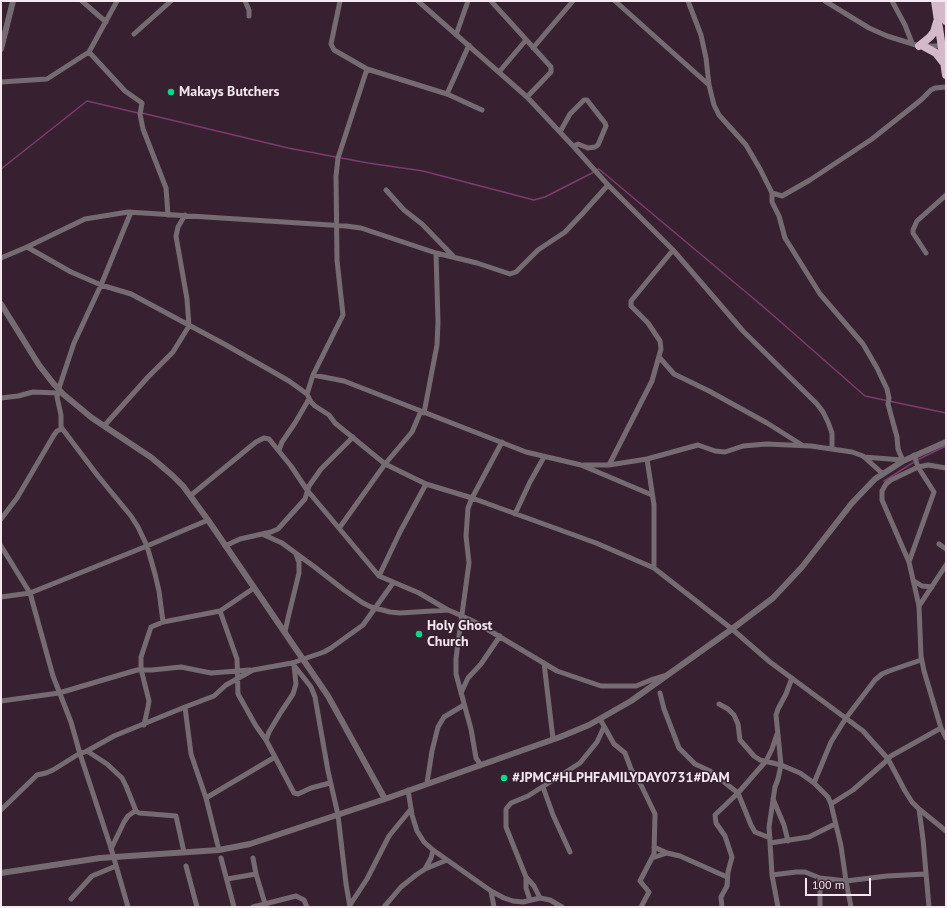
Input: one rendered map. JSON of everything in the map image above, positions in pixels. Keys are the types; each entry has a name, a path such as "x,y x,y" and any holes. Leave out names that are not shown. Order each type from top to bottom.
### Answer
{"highway":[{"path":"935,1 944,46 946,72"},
{"path":"942,1 946,22"},
{"path":"918,45 926,41 934,32 938,16"},
{"path":"918,45 933,50 939,55 944,63 946,72"}],"street":[{"path":"1,49 13,1"},
{"path":"82,1 106,22"},
{"path":"1,82 47,79 89,52 117,1"},
{"path":"134,34 171,1"},
{"path":"245,1 249,10 249,16"},
{"path":"340,1 331,44 334,50 367,69 447,94 482,110"},
{"path":"418,1 527,97 608,185 673,250 743,331 823,412 832,433 832,449"},
{"path":"456,34 468,1"},
{"path":"491,1 551,67 552,70 527,97"},
{"path":"533,48 573,1"},
{"path":"615,1 709,85"},
{"path":"688,1 701,35 706,58 709,85 714,105 719,115 746,145 760,169 772,193 772,202 779,216 785,238 820,294 863,344 877,368 887,389 898,449 902,460"},
{"path":"825,1 870,28 887,36 918,45 944,46"},
{"path":"892,1 904,25 918,45"},
{"path":"499,72 526,40"},
{"path":"447,94 469,45"},
{"path":"89,52 125,91 142,103 140,114 143,129 166,188 168,215"},
{"path":"279,450 282,442 295,423 308,396 313,375 343,315 337,260 338,225 336,176 338,158 367,69"},
{"path":"772,193 782,196 810,180 872,139 921,100 931,90 946,87"},
{"path":"560,132 570,114 584,100 587,100 606,123 606,126 598,145 595,147 588,148 578,144 573,146"},
{"path":"1,258 85,219 131,212 338,225 361,228 436,253 476,263 507,274 513,274 538,250 565,232 608,185"},
{"path":"386,190 404,210 422,224 454,257"},
{"path":"926,253 913,233 914,225 917,220 946,194"},
{"path":"131,212 101,285 74,343 58,391 57,400 61,415 62,429 131,516 142,534 147,546 159,591 163,622"},
{"path":"104,426 148,377 173,352 189,326 187,299 176,236 178,227 185,215"},
{"path":"27,247 70,272 101,285 131,294 289,381 308,396 315,406 329,415 335,423 385,464 426,484 472,498 596,544 654,568 732,629 770,662 863,731 888,759 905,791 919,809 946,831"},
{"path":"609,465 652,381 661,350 660,341 648,323 631,306 631,301 673,250"},
{"path":"340,527 385,464 412,432 423,412 437,345 438,322 436,253"},
{"path":"1,304 39,365 58,391 104,426 163,466 190,496 226,546 328,696 385,799"},
{"path":"659,357 674,374 709,391 767,423 802,445"},
{"path":"313,375 351,383 526,452 581,465 652,495"},
{"path":"1,398 18,396 32,392 58,391"},
{"path":"1,519 17,498 57,431 62,429"},
{"path":"226,546 243,538 276,530 305,499 313,478 353,437"},
{"path":"190,496 260,439 269,439 279,450 308,490 379,576 418,593 448,610 461,614 561,672 601,686 636,686 667,676"},
{"path":"481,765 476,758 471,730 455,669 461,614 469,563 466,536 467,516 472,498 502,442"},
{"path":"1,873 113,857 219,850 250,844 481,765 553,739 600,719 631,701 667,676 773,598 802,567 867,486 902,460 946,442"},
{"path":"581,465 609,465 647,459 698,445 715,451 725,452 737,447 752,445 802,445 852,452 863,456 902,460"},
{"path":"909,562 934,492 918,467 914,455"},
{"path":"863,456 883,474"},
{"path":"515,514 544,457"},
{"path":"647,459 655,520 653,557 654,568"},
{"path":"946,468 928,465 918,467 891,480 883,488 881,494 882,500 909,562 919,606 922,660 941,728 946,738"},
{"path":"379,576 400,532 426,484"},
{"path":"1,597 30,593 208,520"},
{"path":"276,530 278,541"},
{"path":"262,534 278,541 363,603 390,612 400,613 448,610"},
{"path":"939,544 946,549"},
{"path":"1,546 30,593 59,693 71,722 80,754 112,849 128,907"},
{"path":"285,632 299,572 299,562 296,554"},
{"path":"919,606 946,565"},
{"path":"914,581 922,586 932,587"},
{"path":"1,701 59,693 141,669 152,670 181,667 211,673 253,670 293,663 303,658 324,652 363,625 393,582"},
{"path":"144,725 149,701 141,669 141,657 152,625 220,611 254,588"},
{"path":"220,611 237,659 238,694 256,726 266,740 294,794 298,794 311,788 330,784"},
{"path":"461,693 468,678 481,664 500,636"},
{"path":"814,783 831,742 846,718 875,680 882,674 922,660"},
{"path":"266,740 293,694 296,684 293,663"},
{"path":"293,663 315,694 330,784 338,815 350,906"},
{"path":"544,663 553,739"},
{"path":"1,810 34,777 53,770 119,734 214,696 222,688 253,670"},
{"path":"778,907 772,875 769,827 772,798 781,765 776,715 792,678"},
{"path":"660,693 664,709 679,748 695,764 710,771 738,793 755,832 770,841 788,841 809,837 835,824"},
{"path":"719,704 728,709 734,715 738,724 740,740 754,756 760,760 781,765 800,773 814,783 828,797 841,846 846,881 852,907"},
{"path":"427,783 432,751 438,727 444,717 464,705"},
{"path":"185,707 191,754 206,798 219,850"},
{"path":"600,719 614,744 625,753 631,769 654,811 654,847 652,858 640,881 649,892 641,907"},
{"path":"540,898 534,886 526,877 506,827 507,808 511,803 528,796 584,760 597,742 604,727"},
{"path":"831,804 853,790 891,756 941,728"},
{"path":"722,907 721,898 727,886 727,877 732,857 725,836 716,823 715,815 738,793 766,761 778,733"},
{"path":"87,751 107,764 122,778 135,811 139,813 176,816 184,852"},
{"path":"206,798 275,758"},
{"path":"543,787 553,815 570,852"},
{"path":"408,790 417,831 424,842 433,850 491,892 513,901 524,902 540,898 550,900 562,907"},
{"path":"772,798 784,825 788,841"},
{"path":"350,906 367,879 389,836 411,809"},
{"path":"919,809 926,874 927,907"},
{"path":"112,849 124,822 128,816 135,811"},
{"path":"654,847 667,853 680,856 727,877"},
{"path":"425,869 431,858 433,850"},
{"path":"652,858 667,853"},
{"path":"221,858 234,907"},
{"path":"253,858 265,906"},
{"path":"386,906 401,887 416,875 425,869 447,860"},
{"path":"71,899 92,876 116,866"},
{"path":"186,866 197,907"},
{"path":"772,875 805,872 820,878 846,881 887,876 926,874"},
{"path":"227,879 256,874"},
{"path":"526,877 526,888 530,900"},
{"path":"820,878 820,907"},
{"path":"491,892 494,907"},
{"path":"253,907 265,906 296,896 304,900 307,907"}],"waterway":[{"path":"1,169 87,101 138,113"},
{"path":"142,113 288,148 368,163 423,171 534,200 545,197 594,172"},
{"path":"597,170 599,169 766,309 865,396 946,413"},
{"path":"917,460 946,446"},
{"path":"884,481 914,462"}],"place":[{"name":"Makays Butchers","path":"171,92"},
{"name":"Holy Ghost Church","path":"419,634"},
{"name":"#JPMC#HLPHFAMILYDAY0731#DAM","path":"504,778"}]}
